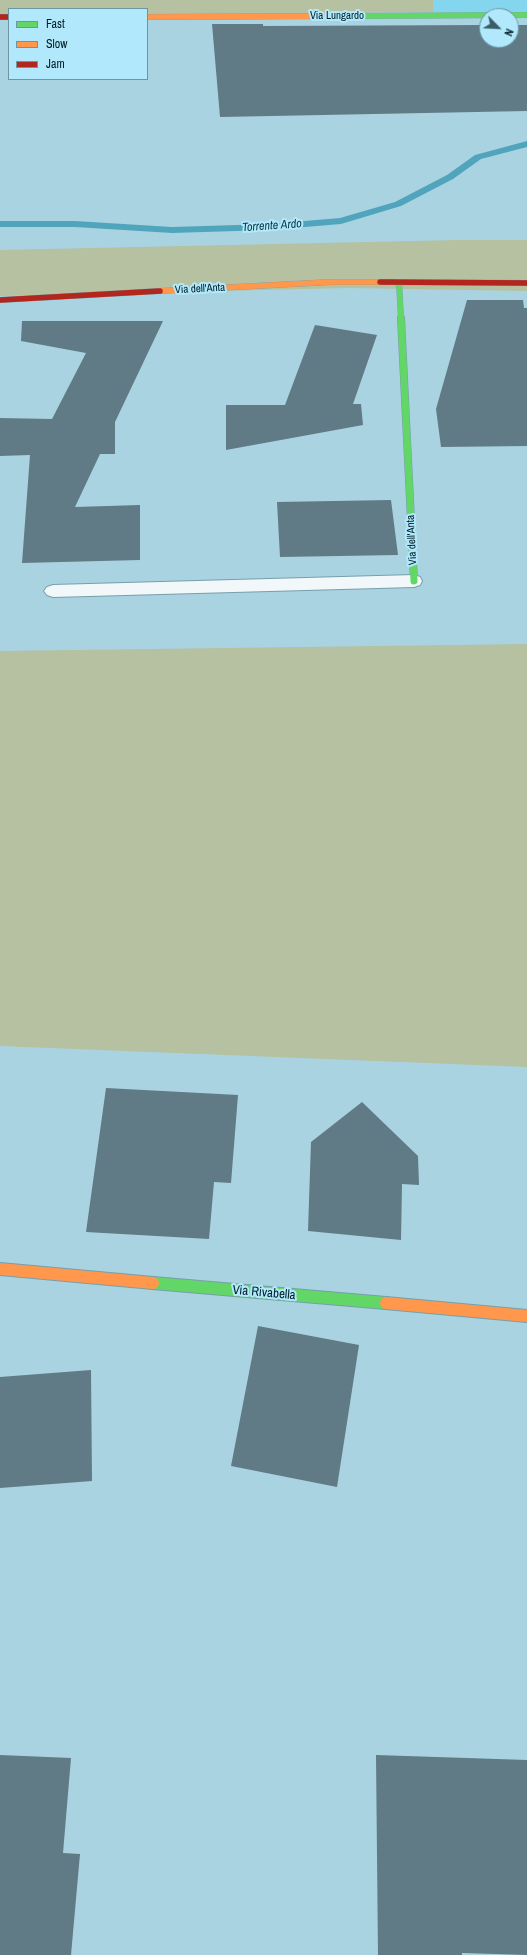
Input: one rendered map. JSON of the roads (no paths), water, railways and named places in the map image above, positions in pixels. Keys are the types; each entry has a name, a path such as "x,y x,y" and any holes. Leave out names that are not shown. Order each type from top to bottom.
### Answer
{"street":[{"name":"Via Lungardo","path":"148,17 527,15"},
{"name":"Via dell'Anta","path":"0,300 331,282 527,283"},
{"name":"Via dell'Anta","path":"399,282 414,581"},
{"name":"Via Rivabella","path":"0,1269 527,1316"}],"lane":[{"path":"53,591 414,581"}],"waterway":[{"name":"Torrente Ardo","path":"0,224 75,224 172,230 269,227 341,221 398,204 450,177 478,157 527,144"}]}
